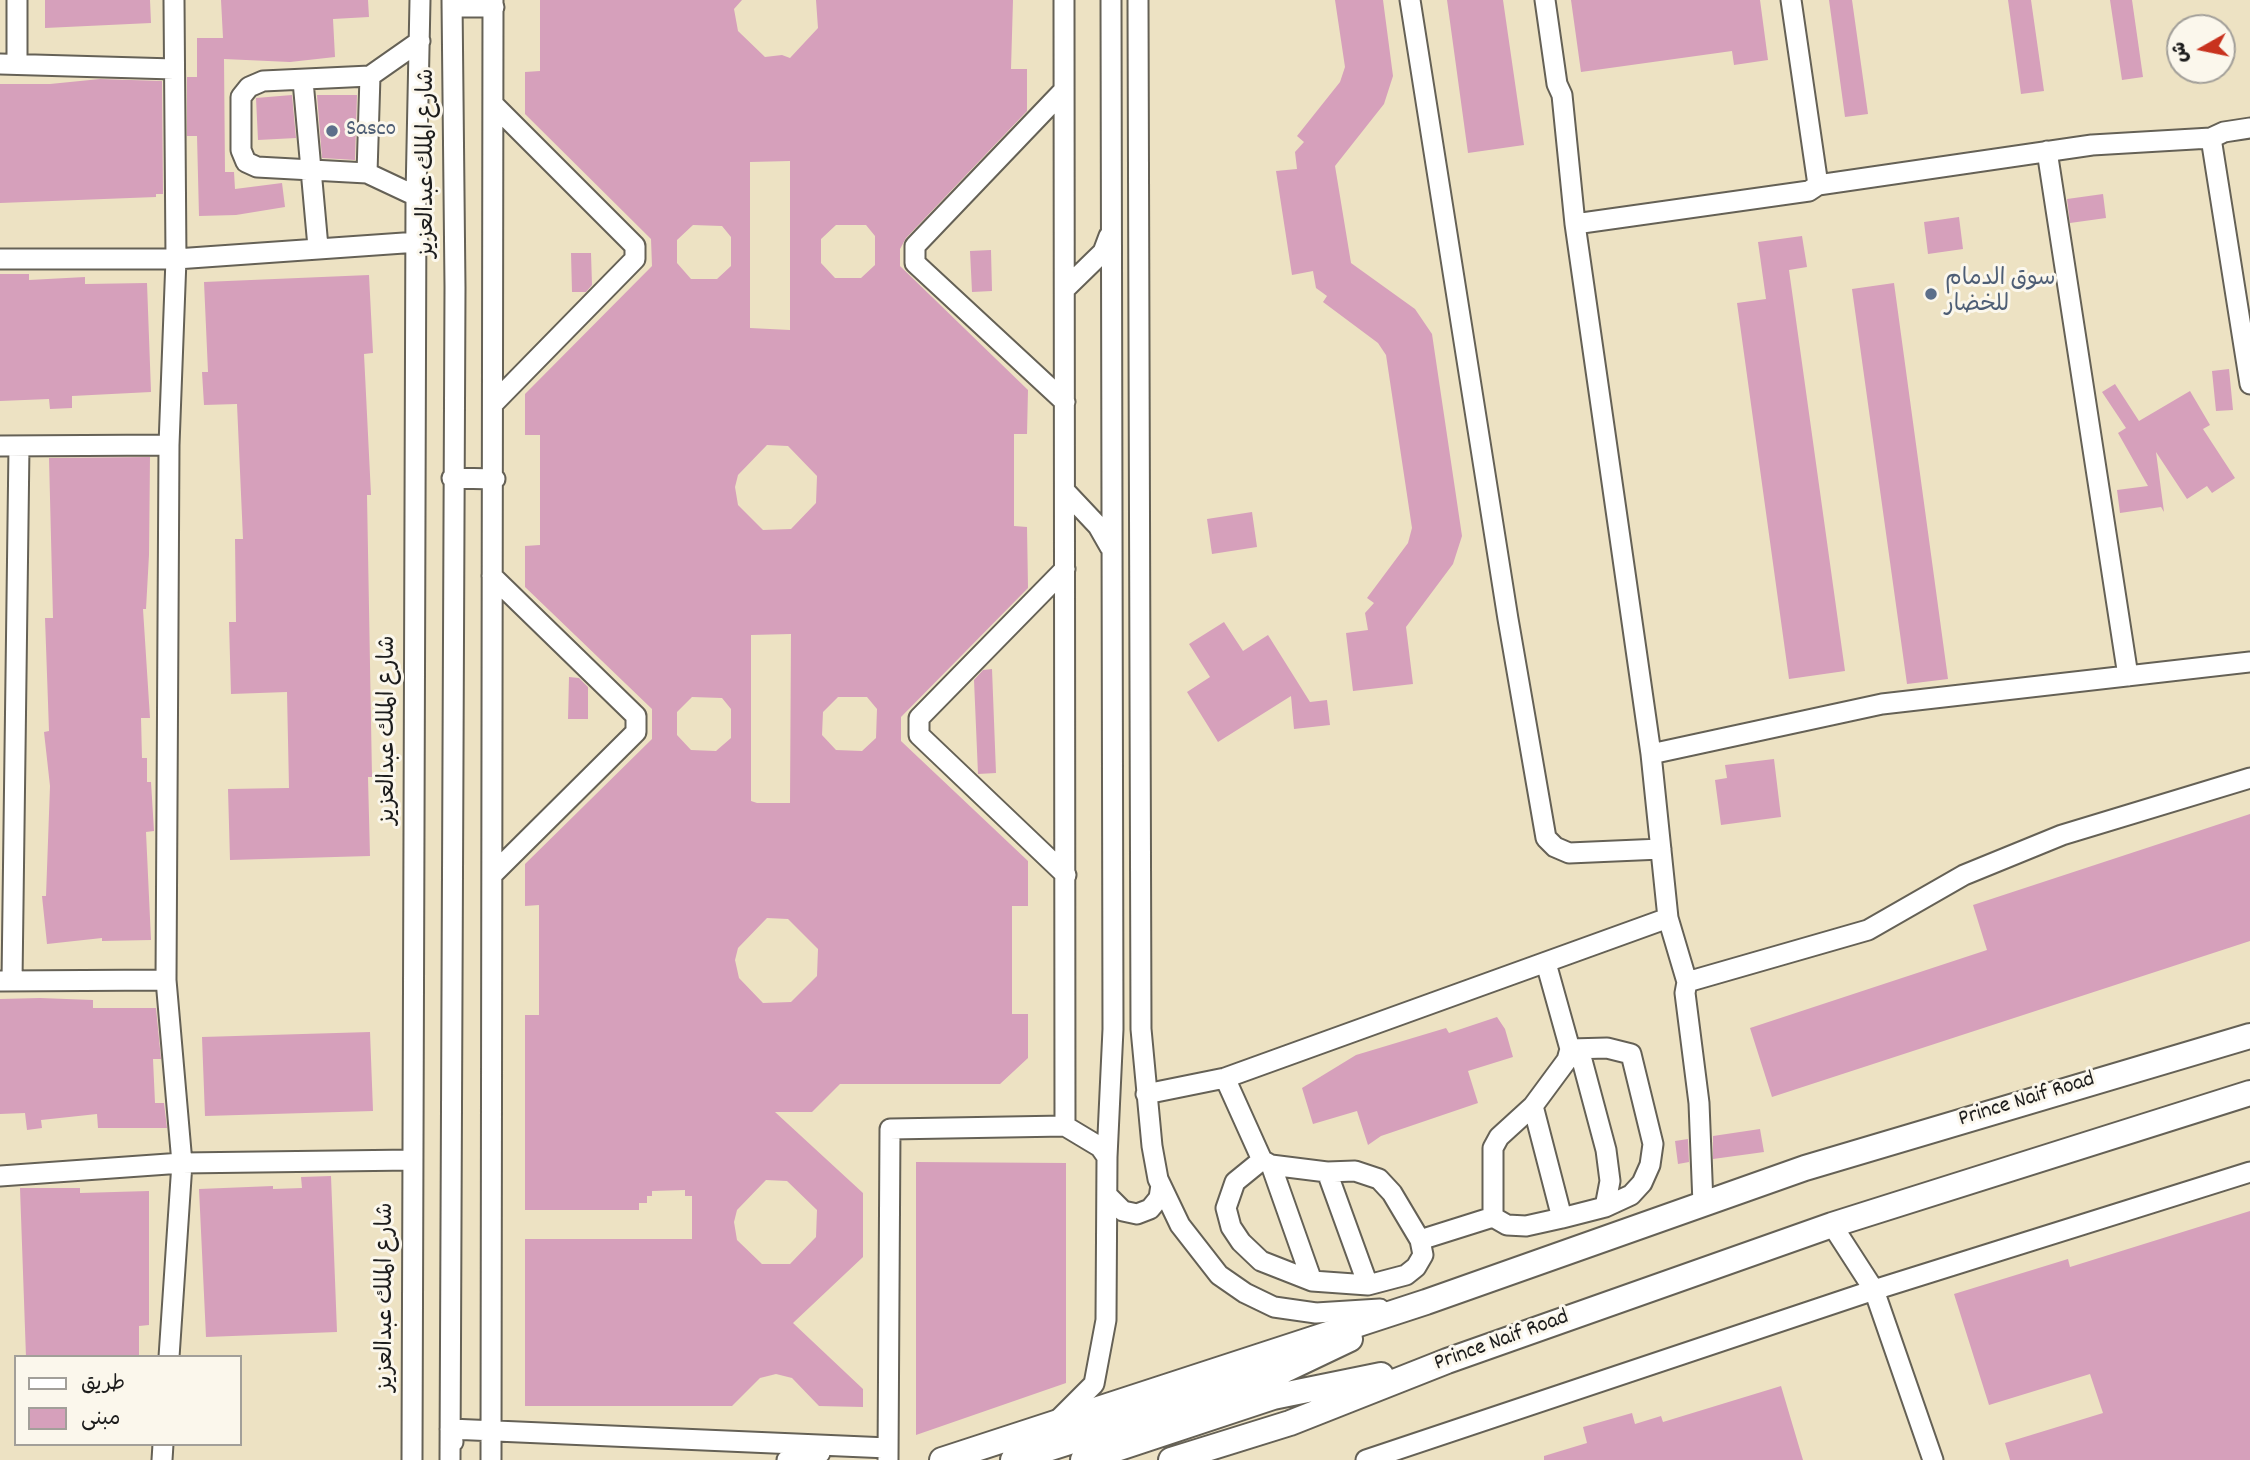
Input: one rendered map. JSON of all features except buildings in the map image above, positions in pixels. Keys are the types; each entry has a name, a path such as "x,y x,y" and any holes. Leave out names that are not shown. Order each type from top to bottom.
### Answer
{"main road":[{"name":"Prince Naif Road","path":"1426,1302 1805,1168 2250,1036"},
{"name":"Prince Naif Road","path":"1171,1460 1290,1423 1447,1361 1832,1225 2250,1093"},
{"path":"1083,1460 1270,1388 1426,1302"},
{"path":"942,1460 1426,1302"},
{"path":"1013,1460 1270,1388 1447,1361"}],"street":[{"path":"17,0 8,64 174,69"},
{"path":"169,1355 182,1163 166,980 169,444 177,259 174,0"},
{"name":"شارع الملك عبدالعزيز","path":"412,1460 418,242 416,196 420,0"},
{"path":"1064,0 1065,1126"},
{"path":"1055,1422 1094,1384 1106,1320 1107,1157 1113,1029 1111,0"},
{"path":"1138,0 1141,1029 1152,1146 1161,1185 1181,1225 1219,1275 1245,1293 1274,1307 1316,1313 1356,1313 1426,1302"},
{"path":"1410,0 1508,619 1546,838 1555,847 1569,853 1661,849"},
{"path":"1545,0 1557,84 1562,95 1575,224 1651,754 1668,918 1686,982 1685,993 1699,1103 1703,1204"},
{"path":"1791,0 1818,185"},
{"path":"452,4 494,4 491,1460"},
{"name":"شارع الملك عبدالعزيز","path":"450,1460 452,478 455,287 452,4"},
{"path":"416,196 367,173 257,167 246,162 241,150 242,97 249,87 263,81 370,76 420,41"},
{"path":"367,173 370,76"},
{"path":"303,81 318,247"},
{"path":"1064,90 915,246 915,263 1065,402"},
{"path":"493,404 635,259 635,246 494,105"},
{"path":"1575,224 1810,191 1818,185 2092,145 2211,138 2224,132 2250,128"},
{"path":"2211,138 2250,384"},
{"path":"2048,152 2128,676"},
{"path":"1065,289 1103,252 1111,228"},
{"path":"0,259 177,259 418,242"},
{"path":"166,980 6,981 10,446 169,444"},
{"path":"452,478 495,479"},
{"path":"1065,491 1086,511 1112,550"},
{"path":"1065,515 1086,511"},
{"path":"1065,569 919,718 919,735 1066,875"},
{"path":"492,576 636,716 636,732 493,874"},
{"path":"1651,754 1882,704 2250,662"},
{"path":"1686,982 1868,930 1964,875 2062,835 2250,778"},
{"path":"1146,1094 1225,1078 1668,918"},
{"path":"1546,963 1605,1150 1610,1181 1605,1206"},
{"path":"1420,1240 1493,1217 1507,1225 1526,1226 1562,1218 1605,1206 1631,1195 1642,1182 1650,1165 1653,1144 1631,1054 1606,1048 1574,1049"},
{"path":"1493,1217 1493,1148 1499,1137 1534,1106 1574,1049"},
{"path":"1225,1078 1266,1162 1312,1281"},
{"path":"1534,1106 1562,1218"},
{"path":"457,1460 450,1429 850,1447 888,1454 890,1129 1065,1126 1100,1147 1107,1157"},
{"path":"0,1176 182,1163 412,1160"},
{"path":"1266,1162 1327,1172 1355,1171 1379,1179 1392,1193 1420,1240 1423,1255 1416,1267 1406,1275 1368,1284 1312,1281 1261,1261 1241,1242 1231,1227 1226,1208 1228,1195 1235,1182 1266,1162"},
{"path":"1327,1172 1368,1284"},
{"path":"1366,1460 1874,1290 2250,1172"},
{"path":"1107,1195 1124,1211 1137,1214 1150,1209 1159,1198 1161,1185"},
{"path":"1832,1225 1874,1290 1933,1460"},
{"path":"787,1460 850,1447"}],"place":[{"name":"Sasco","path":"332,131"},
{"name":"سوق الدمام للخضار","path":"1931,294"}]}
